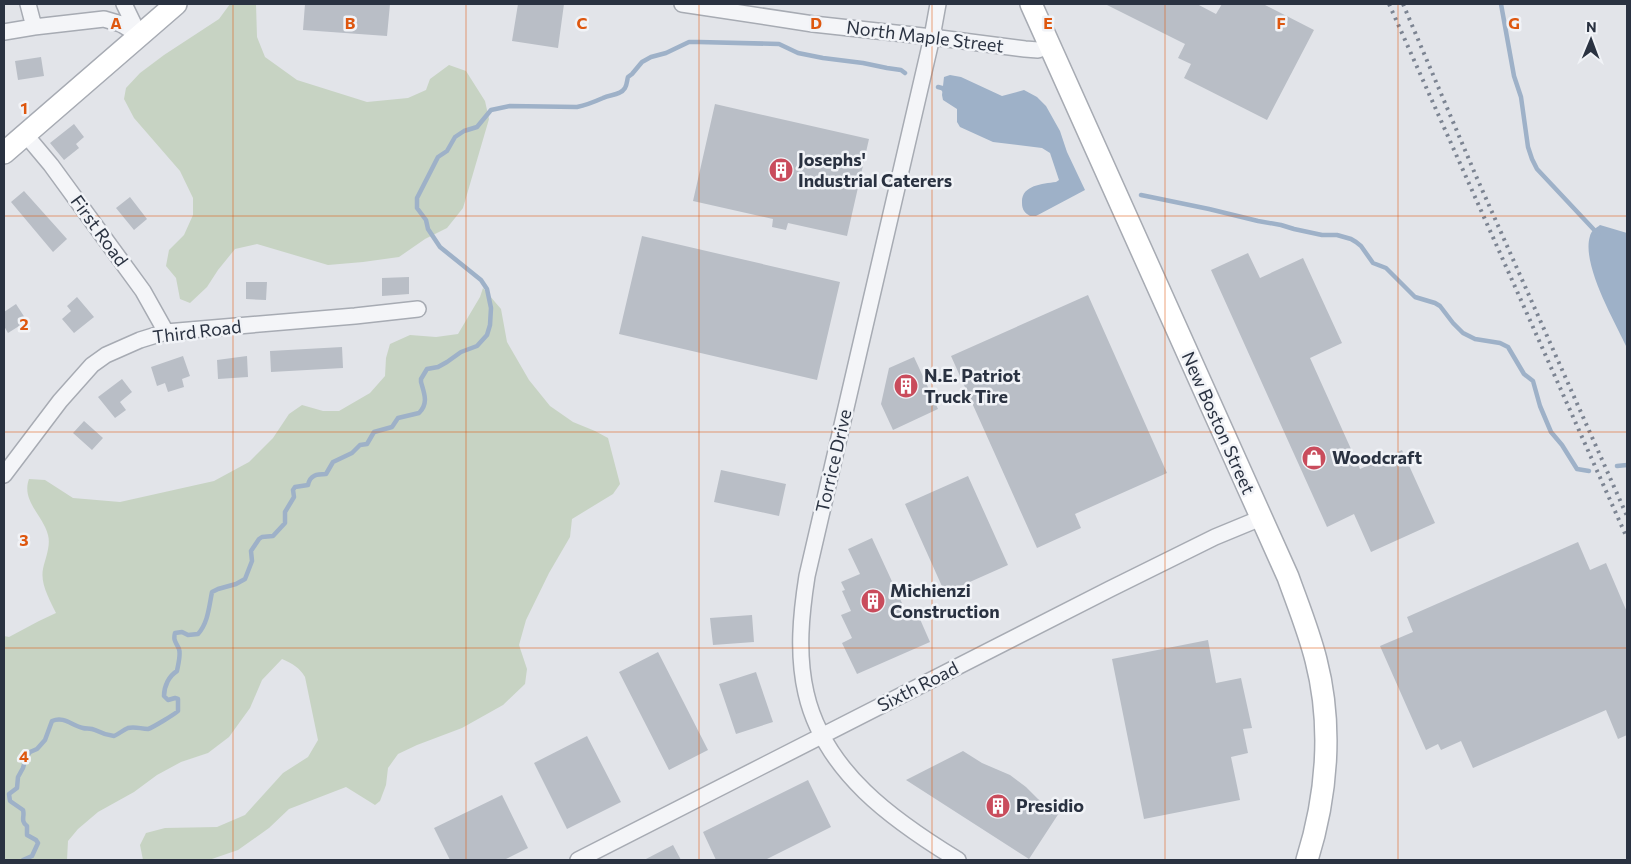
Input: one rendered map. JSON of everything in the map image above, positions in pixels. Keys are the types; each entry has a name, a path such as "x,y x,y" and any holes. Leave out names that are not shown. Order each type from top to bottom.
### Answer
{"main road":[{"path":"4,153 176,4"},
{"name":"New Boston Street","path":"1031,4 1288,577 1305,623 1323,697 1326,736 1325,771 1317,823 1307,860"}],"street":[{"path":"28,4 34,27"},
{"path":"124,4 140,35"},
{"name":"North Maple Street","path":"682,4 813,24 1032,50 1050,46"},
{"name":"Torrice Drive","path":"938,4 932,37 807,576 802,623 802,667 810,706 822,736 844,770 903,825 958,860"},
{"path":"4,32 104,19 121,24 140,35"},
{"name":"First Road","path":"25,134 51,165 143,291 166,332"},
{"name":"Third Road","path":"4,475 60,401 92,365 106,356 140,340 166,332 418,309"},
{"name":"Sixth Road","path":"578,860 1136,576 1215,537 1261,518"}],"green space":[{"path":"230,4 256,4 257,37 265,57 297,80 367,102 408,98 426,90 430,79 449,65 466,71 485,101 489,119 463,208 447,228 425,239 399,257 363,262 328,265 257,244 235,249 207,287 190,303 180,299 176,278 166,266 169,250 184,235 193,215 193,198 180,171 134,118 124,99 126,88 140,73 219,19"},
{"path":"483,288 501,309 507,342 529,380 550,406 573,422 608,438 620,484 613,494 572,519 570,537 549,573 526,620 519,645 527,669 525,684 503,705 462,728 398,754 388,768 386,785 380,801 375,805 346,787 289,809 269,828 238,850 209,860 143,860 140,845 146,833 165,828 217,827 245,815 283,773 308,757 318,740 305,677 295,666 282,659 262,680 250,708 229,737 208,753 181,762 98,812 78,829 68,841 67,860 4,860 4,636 9,637 56,613 46,592 42,575 49,544 48,535 30,501 27,487 29,479 45,480 73,498 120,502 214,481 249,462 273,438 289,414 302,405 323,411 339,411 370,393 385,376 386,358 390,344 410,335 436,337 458,334 480,297"}],"water":[{"path":"950,75 961,77 1002,96 1024,90 1037,97 1046,106 1060,131 1067,152 1085,190 1036,216 1027,214 1022,205 1025,192 1033,186 1059,180 1050,153 1042,148 993,142 960,127 957,122 957,109 943,100 942,95 944,77"},
{"path":"1600,225 1627,233 1627,348 1601,293 1590,262 1590,236"}],"building":[{"path":"305,4 390,4 387,36 303,30"},
{"path":"518,4 564,4 558,48 512,41"},
{"path":"1105,4 1197,4 1216,14 1222,4 1263,4 1314,30 1267,120 1184,78 1191,64 1178,58 1185,44"},
{"path":"41,57 44,76 18,80 15,61"},
{"name":"Josephs' Industrial Caterers","path":"715,104 869,139 847,236 788,223 786,230 772,227 773,219 693,201"},
{"path":"74,124 84,137 76,144 79,148 64,160 50,143"},
{"path":"24,191 67,239 53,252 11,202"},
{"path":"130,197 147,219 134,230 116,208"},
{"path":"642,236 840,282 817,380 619,334"},
{"path":"1248,253 1260,278 1303,258 1342,343 1310,358 1360,469 1402,450 1435,523 1371,552 1354,514 1327,527 1211,270"},
{"path":"409,277 409,294 382,296 382,278"},
{"path":"246,282 267,282 266,300 246,299"},
{"path":"1088,295 1167,473 1075,514 1081,528 1037,548 951,356"},
{"path":"77,297 94,317 74,333 62,319 71,311 67,306"},
{"path":"16,304 27,321 8,333 4,326 4,312"},
{"path":"342,347 343,368 271,372 270,351"},
{"path":"183,356 190,376 182,379 184,387 168,392 165,383 157,386 151,367"},
{"path":"247,356 248,377 218,379 217,360"},
{"name":"N.E. Patriot Truck Tire","path":"914,357 938,409 893,430 881,404 889,368"},
{"path":"122,379 132,392 120,402 126,410 115,418 98,397"},
{"path":"84,421 103,438 92,450 73,433"},
{"path":"721,470 786,484 779,516 714,502"},
{"path":"968,476 1008,565 945,593 905,504"},
{"name":"Michienzi Construction","path":"872,538 907,614 916,610 930,642 857,674 842,643 852,638 841,615 851,611 842,591 845,590 841,582 860,574 848,549"},
{"path":"1578,542 1590,570 1606,563 1627,612 1627,735 1618,739 1606,710 1473,768 1461,741 1441,750 1438,744 1426,750 1380,646 1413,632 1407,617"},
{"path":"752,615 754,642 713,645 710,618"},
{"path":"1208,640 1216,683 1241,678 1252,728 1243,729 1248,753 1231,757 1240,800 1144,819 1112,659"},
{"path":"658,652 708,750 669,770 619,672"},
{"path":"756,672 773,722 736,734 719,684"},
{"path":"587,736 621,802 567,829 534,763"},
{"name":"Presidio","path":"963,751 982,763 1010,775 1038,799 1059,813 1029,859 906,780"},
{"path":"808,780 831,827 765,860 716,860 703,832"},
{"path":"502,795 528,848 504,860 450,860 434,828"},
{"path":"673,845 681,860 644,860"}],"waterway":[{"path":"1501,4 1514,76 1521,97 1528,147 1532,159 1537,169 1598,234"},
{"path":"23,860 32,856 38,843 27,835 27,826 23,820 23,810 10,801 9,794 17,788 18,777 26,757 45,740 52,721 64,720 83,728 93,729 114,736 128,728 148,729 178,711 178,699 168,700 164,696 166,685 169,678 177,671 179,660 180,651 175,640 175,633 198,634 206,620 212,592 245,579 252,561 251,551 259,539 273,536 285,523 285,512 294,497 293,490 295,487 308,485 310,479 314,476 326,474 333,462 352,453 360,445 367,444 374,432 392,427 398,418 419,413 425,402 421,379 427,369 438,367 461,352 477,346 487,335 490,325 491,308 487,289 481,280 440,247 428,229 426,220 417,208 417,198 438,157 447,151 455,137 464,131 477,127 491,110 510,106 577,107 618,94 623,91 628,77 642,62 689,42 779,44 798,53 901,70 905,73"},
{"path":"938,87 947,93"},
{"path":"1141,195 1322,235 1337,235 1356,242 1373,263 1386,268 1415,297 1440,306 1463,333 1475,339 1500,343 1508,347 1524,374 1533,381 1540,406 1551,432 1562,445 1577,469 1589,471"},
{"path":"1617,466 1627,465"}],"railway":[{"path":"1389,4 1627,538"},
{"path":"1403,4 1476,176 1627,516"}],"place":[{"name":"Josephs' Industrial Caterers","path":"781,170"},
{"name":"N.E. Patriot Truck Tire","path":"906,386"},
{"name":"Woodcraft","path":"1314,458"},
{"name":"Michienzi Construction","path":"873,601"},
{"name":"Presidio","path":"998,806"}]}
